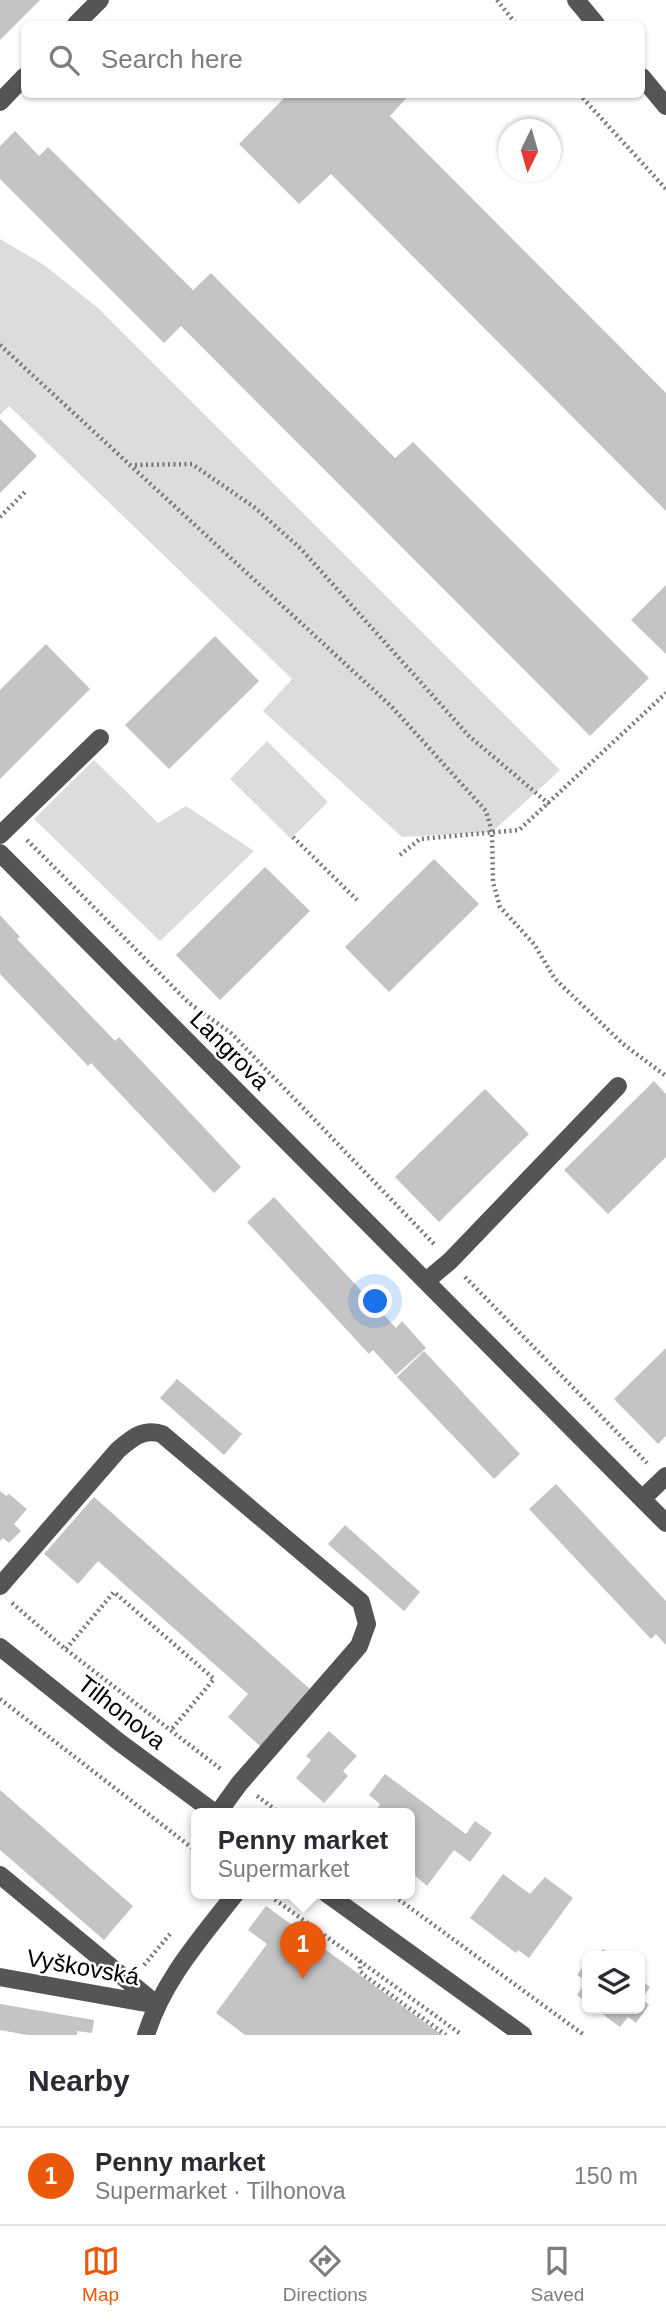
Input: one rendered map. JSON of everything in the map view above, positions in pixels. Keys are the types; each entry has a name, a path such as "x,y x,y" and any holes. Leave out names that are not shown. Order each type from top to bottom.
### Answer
{"street":[{"path":"79,21 100,0"},
{"path":"576,0 594,21"},
{"path":"1,98 21,80"},
{"path":"654,82 666,106"},
{"path":"5,830 100,738"},
{"name":"Langrova","path":"0,853 666,1523"},
{"path":"426,1282 450,1261 618,1086"},
{"path":"2,1591 118,1450 144,1432 162,1434 361,1602 366,1612 365,1636 359,1646 220,1808"},
{"path":"642,1499 666,1476"},
{"name":"Tilhonova","path":"0,1647 119,1742 209,1808"},
{"path":"0,1875 157,2005"},
{"path":"146,2035 157,2005 175,1972 231,1899"},
{"path":"334,1899 523,2035"},
{"name":"Vyškovská","path":"0,1976 157,2005"}],"path":[{"path":"498,0 514,21"},
{"path":"583,98 666,189"},
{"path":"0,345 134,465 392,706 486,811 492,832 493,882 499,907 534,944 555,979 623,1044 666,1076"},
{"path":"134,465 191,464 254,507 301,549 469,736 549,804"},
{"path":"0,517 27,490"},
{"path":"400,855 421,839 519,830 666,693"},
{"path":"5,830 190,1003 231,1033 648,1464"},
{"path":"293,837 357,900"},
{"path":"2,1591 66,1649 239,1784"},
{"path":"66,1649 114,1592 214,1679 171,1730"},
{"path":"0,1699 191,1847"},
{"path":"274,1899 461,2035"},
{"path":"398,1899 584,2035"},
{"path":"360,1961 359,1968 364,1975 446,2035"}],"shaded area":[{"path":"0,239 44,265 98,308 560,770 492,832 402,837 263,711 292,679 9,406 0,415"},
{"path":"267,741 328,802 291,839 230,779"},
{"path":"94,760 158,823 186,806 254,851 160,941 34,819"}],"building":[{"path":"0,0 40,0 0,40"},
{"path":"284,98 406,98 390,116 666,393 666,511 331,174 299,204 239,144"},
{"path":"15,131 39,156 48,147 193,290 211,273 395,458 413,442 649,678 590,736 181,326 164,343 0,179 0,146"},
{"path":"0,419 37,456 0,493"},
{"path":"666,585 666,654 631,620"},
{"path":"215,636 259,681 169,769 125,725"},
{"path":"46,644 90,689 0,779 0,690"},
{"path":"434,859 479,904 389,992 345,947"},
{"path":"265,867 310,911 220,1000 176,955"},
{"path":"0,915 20,937 17,939 115,1041 119,1037 241,1167 214,1193 91,1063 88,1066 0,974"},
{"path":"654,1081 666,1094 666,1157 608,1214 564,1170"},
{"path":"485,1089 529,1134 439,1222 395,1177"},
{"path":"274,1197 396,1328 402,1321 426,1348 396,1375 373,1350 369,1354 247,1222"},
{"path":"666,1348 666,1436 658,1444 614,1399"},
{"path":"424,1351 520,1454 494,1479 397,1377"},
{"path":"177,1379 242,1434 224,1455 160,1398"},
{"path":"556,1484 666,1601 666,1645 656,1634 651,1639 529,1509"},
{"path":"0,1491 6,1496 9,1494 27,1509 14,1524 21,1531 9,1543 3,1538 0,1541"},
{"path":"94,1497 311,1690 260,1746 228,1717 248,1694 98,1561 78,1584 44,1554"},
{"path":"345,1525 420,1592 404,1611 328,1544"},
{"path":"329,1731 357,1756 343,1771 348,1776 324,1803 296,1778 311,1760 306,1756"},
{"path":"385,1774 466,1834 475,1821 492,1833 470,1862 454,1850 427,1886 415,1875 415,1808 377,1808 380,1804 369,1795"},
{"path":"0,1790 133,1906 104,1940 0,1850"},
{"path":"503,1874 530,1894 545,1877 573,1898 529,1958 518,1950 516,1953 470,1918"},
{"path":"266,1906 442,2035 245,2035 216,2013 267,1944 248,1930"},
{"path":"0,2004 94,2020 92,2033 77,2031 77,2035 27,2035 0,2030"},
{"path":"603,2014 642,2014 636,2023 628,2017 620,2027"}],"place":[{"name":"Penny market","path":"303,1979"}]}
